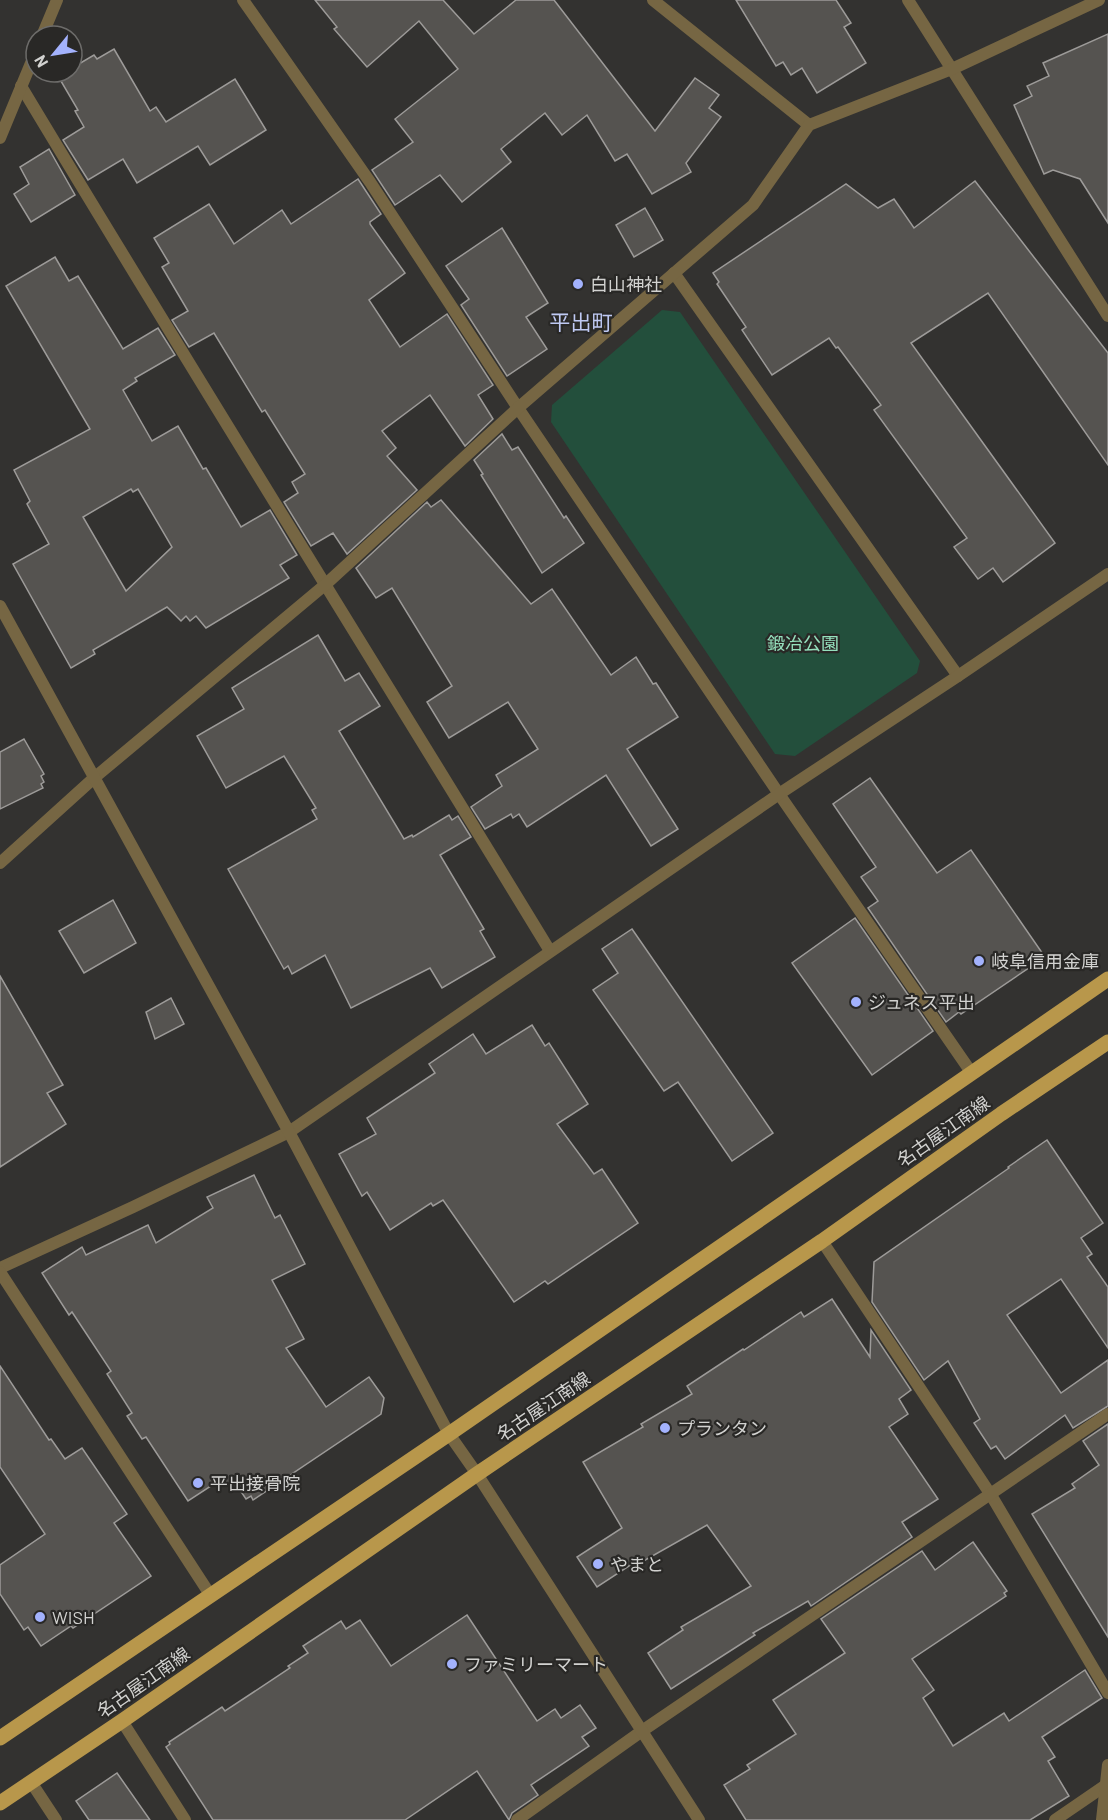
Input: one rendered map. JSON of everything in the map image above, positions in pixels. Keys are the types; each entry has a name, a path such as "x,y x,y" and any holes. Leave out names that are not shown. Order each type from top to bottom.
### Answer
{"main road":[{"name":"名古屋江南線","path":"0,1738 449,1434 971,1072 1108,980"},
{"name":"名古屋江南線","path":"0,1803 477,1474 822,1241 1001,1114 1108,1042"}],"street":[{"path":"47,24 57,0"},
{"path":"243,0 370,182 779,794 971,1072"},
{"path":"653,0 809,125"},
{"path":"908,0 1108,315"},
{"path":"0,863 94,777 326,584 519,408 753,205 809,125 952,69 1099,0"},
{"path":"0,138 24,79"},
{"path":"21,86 549,951"},
{"path":"674,273 958,676"},
{"path":"0,1268 289,1132 779,794 1108,574"},
{"path":"0,606 289,1132 449,1434 699,1820"},
{"path":"822,1241 991,1495 1108,1693"},
{"path":"0,1272 211,1596"},
{"path":"517,1820 642,1731 1108,1414"},
{"path":"122,1721 185,1820"},
{"path":"1102,1820 1108,1765"},
{"path":"31,1782 56,1820"},
{"path":"1055,1820 1106,1785"}],"green space":[{"name":"鍛冶公園","path":"662,310 680,312 920,661 917,673 795,756 775,754 551,422 552,405"}],"building":[{"path":"315,0 443,0 474,34 516,0 554,0 655,131 695,78 719,95 709,108 721,117 686,163 691,172 652,194 627,154 615,161 587,115 562,135 545,113 501,149 511,162 462,202 440,175 395,205 372,170 413,142 395,119 458,69 419,21 367,67 334,29 337,27"},
{"path":"736,0 836,0 851,23 844,27 866,63 817,93 802,68 791,75 783,62 776,66"},
{"path":"1108,34 1108,223 1080,179 1053,170 1044,174 1014,105 1032,96 1027,86 1049,76 1043,63"},
{"path":"114,49 150,111 156,107 166,122 235,79 266,130 210,165 198,146 137,183 123,159 88,180 63,140 84,127 75,111 78,110 63,84 84,84 84,61 94,55 97,59"},
{"path":"49,149 75,195 31,222 14,194 29,184 20,167"},
{"path":"358,179 381,214 370,224 405,273 369,300 400,347 447,314 493,385 478,395 493,419 465,446 430,395 382,431 396,448 387,456 417,490 347,554 333,533 311,546 284,502 298,493 292,482 305,474 265,410 262,412 214,333 189,347 172,320 188,311 162,267 169,263 154,238 209,204 234,244 282,210 291,224"},
{"path":"975,181 1108,353 1108,465 988,293 911,343 1055,543 1003,582 993,568 978,579 954,547 967,538 874,410 881,405 838,347 836,348 829,338 772,375 742,330 746,327 717,284 719,282 713,273 846,184 878,208 894,199 914,228"},
{"path":"645,208 663,240 634,257 616,225"},
{"path":"502,228 548,303 526,317 547,349 507,376 461,305 469,299 446,266"},
{"path":"55,257 69,281 78,276 123,349 158,328 175,355 135,378 137,381 123,390 152,441 178,426 241,527 270,510 297,555 280,565 289,578 206,628 196,616 190,621 186,616 181,621 167,607 93,650 95,654 71,668 13,564 49,544 27,504 30,501 14,470 90,429 6,286","holes":["131,489 133,492 138,489 172,547 126,591 83,517"]},
{"path":"502,434 512,450 518,447 564,518 566,516 584,543 542,573 474,460"},
{"path":"441,500 531,604 552,589 611,675 636,657 653,684 656,683 678,717 627,749 678,829 651,846 606,775 527,827 519,814 513,818 511,814 485,829 471,807 502,786 496,775 538,749 508,702 449,738 427,702 452,686 392,588 376,598 356,568 427,502 431,507"},
{"path":"318,635 345,681 359,673 380,706 339,731 404,839 412,835 413,837 449,815 452,820 458,816 471,837 440,855 484,929 480,931 495,957 442,988 430,968 351,1008 325,955 292,974 288,966 284,969 228,869 317,819 312,810 316,808 284,756 226,788 197,736 244,709 232,688"},
{"path":"24,739 44,774 41,776 44,782 41,784 43,788 0,809 0,752"},
{"path":"870,778 937,873 971,850 1045,957 946,1022 868,908 878,901 861,877 876,867 833,804"},
{"path":"113,900 136,943 84,973 59,931"},
{"name":"ジュネス平出","path":"855,918 933,1031 872,1075 792,963"},
{"path":"632,929 773,1133 732,1161 678,1082 664,1091 593,990 618,973 602,949"},
{"path":"0,976 63,1085 47,1093 66,1124 0,1167"},
{"path":"171,998 184,1024 155,1039 146,1012"},
{"path":"532,1025 545,1046 549,1043 588,1104 557,1124 594,1174 602,1169 638,1223 548,1284 545,1281 514,1302 443,1200 433,1206 431,1203 390,1230 367,1192 362,1196 339,1154 376,1134 367,1118 435,1073 429,1064 473,1034 486,1054"},
{"path":"1047,1140 1103,1223 1081,1238 1092,1254 1087,1257 1108,1287 1108,1348 1061,1279 1007,1315 1061,1393 1108,1360 1108,1406 1073,1428 1065,1415 1005,1459 996,1446 991,1449 974,1423 980,1419 948,1361 924,1380 872,1302 874,1262"},
{"path":"254,1175 275,1218 280,1215 305,1264 272,1280 304,1339 286,1348 326,1407 369,1377 384,1398 381,1414 253,1500 251,1496 246,1499 238,1487 232,1491 223,1478 188,1501 146,1437 142,1439 127,1416 132,1413 107,1374 111,1371 72,1312 69,1315 42,1273 82,1247 86,1255 148,1225 156,1243 213,1208 207,1197"},
{"path":"832,1299 870,1357 871,1330 911,1390 899,1399 908,1414 889,1427 938,1499 902,1522 912,1537 811,1606 808,1601 753,1633 755,1635 671,1689 648,1653 683,1630 681,1627 751,1586 707,1525 640,1563 638,1560 597,1587 577,1557 622,1528 583,1462 643,1427 641,1424 692,1394 687,1386 743,1349 801,1312 804,1317"},
{"path":"0,1366 49,1440 51,1439 65,1459 82,1448 127,1514 114,1523 151,1576 73,1628 71,1626 41,1646 28,1627 24,1630 0,1594 0,1565 45,1534 0,1467"},
{"path":"1108,1424 1108,1637 1032,1514 1075,1488 1072,1484 1099,1465 1083,1441"},
{"path":"973,1542 1007,1591 1004,1593 1006,1596 912,1659 934,1690 923,1698 953,1746 1004,1713 1009,1721 1085,1670 1102,1698 1042,1737 1055,1757 1048,1761 1069,1796 1030,1820 746,1820 724,1785 750,1769 747,1765 796,1734 773,1700 845,1653 821,1619 922,1551 935,1570"},
{"path":"467,1615 537,1721 555,1709 561,1718 580,1705 596,1728 582,1737 589,1746 531,1785 538,1795 512,1813 509,1820 477,1771 405,1820 213,1820 166,1747 170,1744 169,1742 222,1707 225,1711 290,1668 288,1666 308,1653 303,1646 341,1621 346,1629 360,1620 391,1666"},
{"path":"117,1773 150,1820 89,1820 76,1801"}],"place":[{"name":"白山神社","path":"578,284"},
{"name":"岐阜信用金庫","path":"979,961"},
{"name":"ジュネス平出","path":"856,1002"},
{"name":"プランタン","path":"665,1428"},
{"name":"平出接骨院","path":"198,1483"},
{"name":"やまと","path":"598,1564"},
{"name":"WISH","path":"40,1617"},
{"name":"ファミリーマート","path":"452,1664"}],"district":[{"name":"平出町","path":"581,321"}]}
